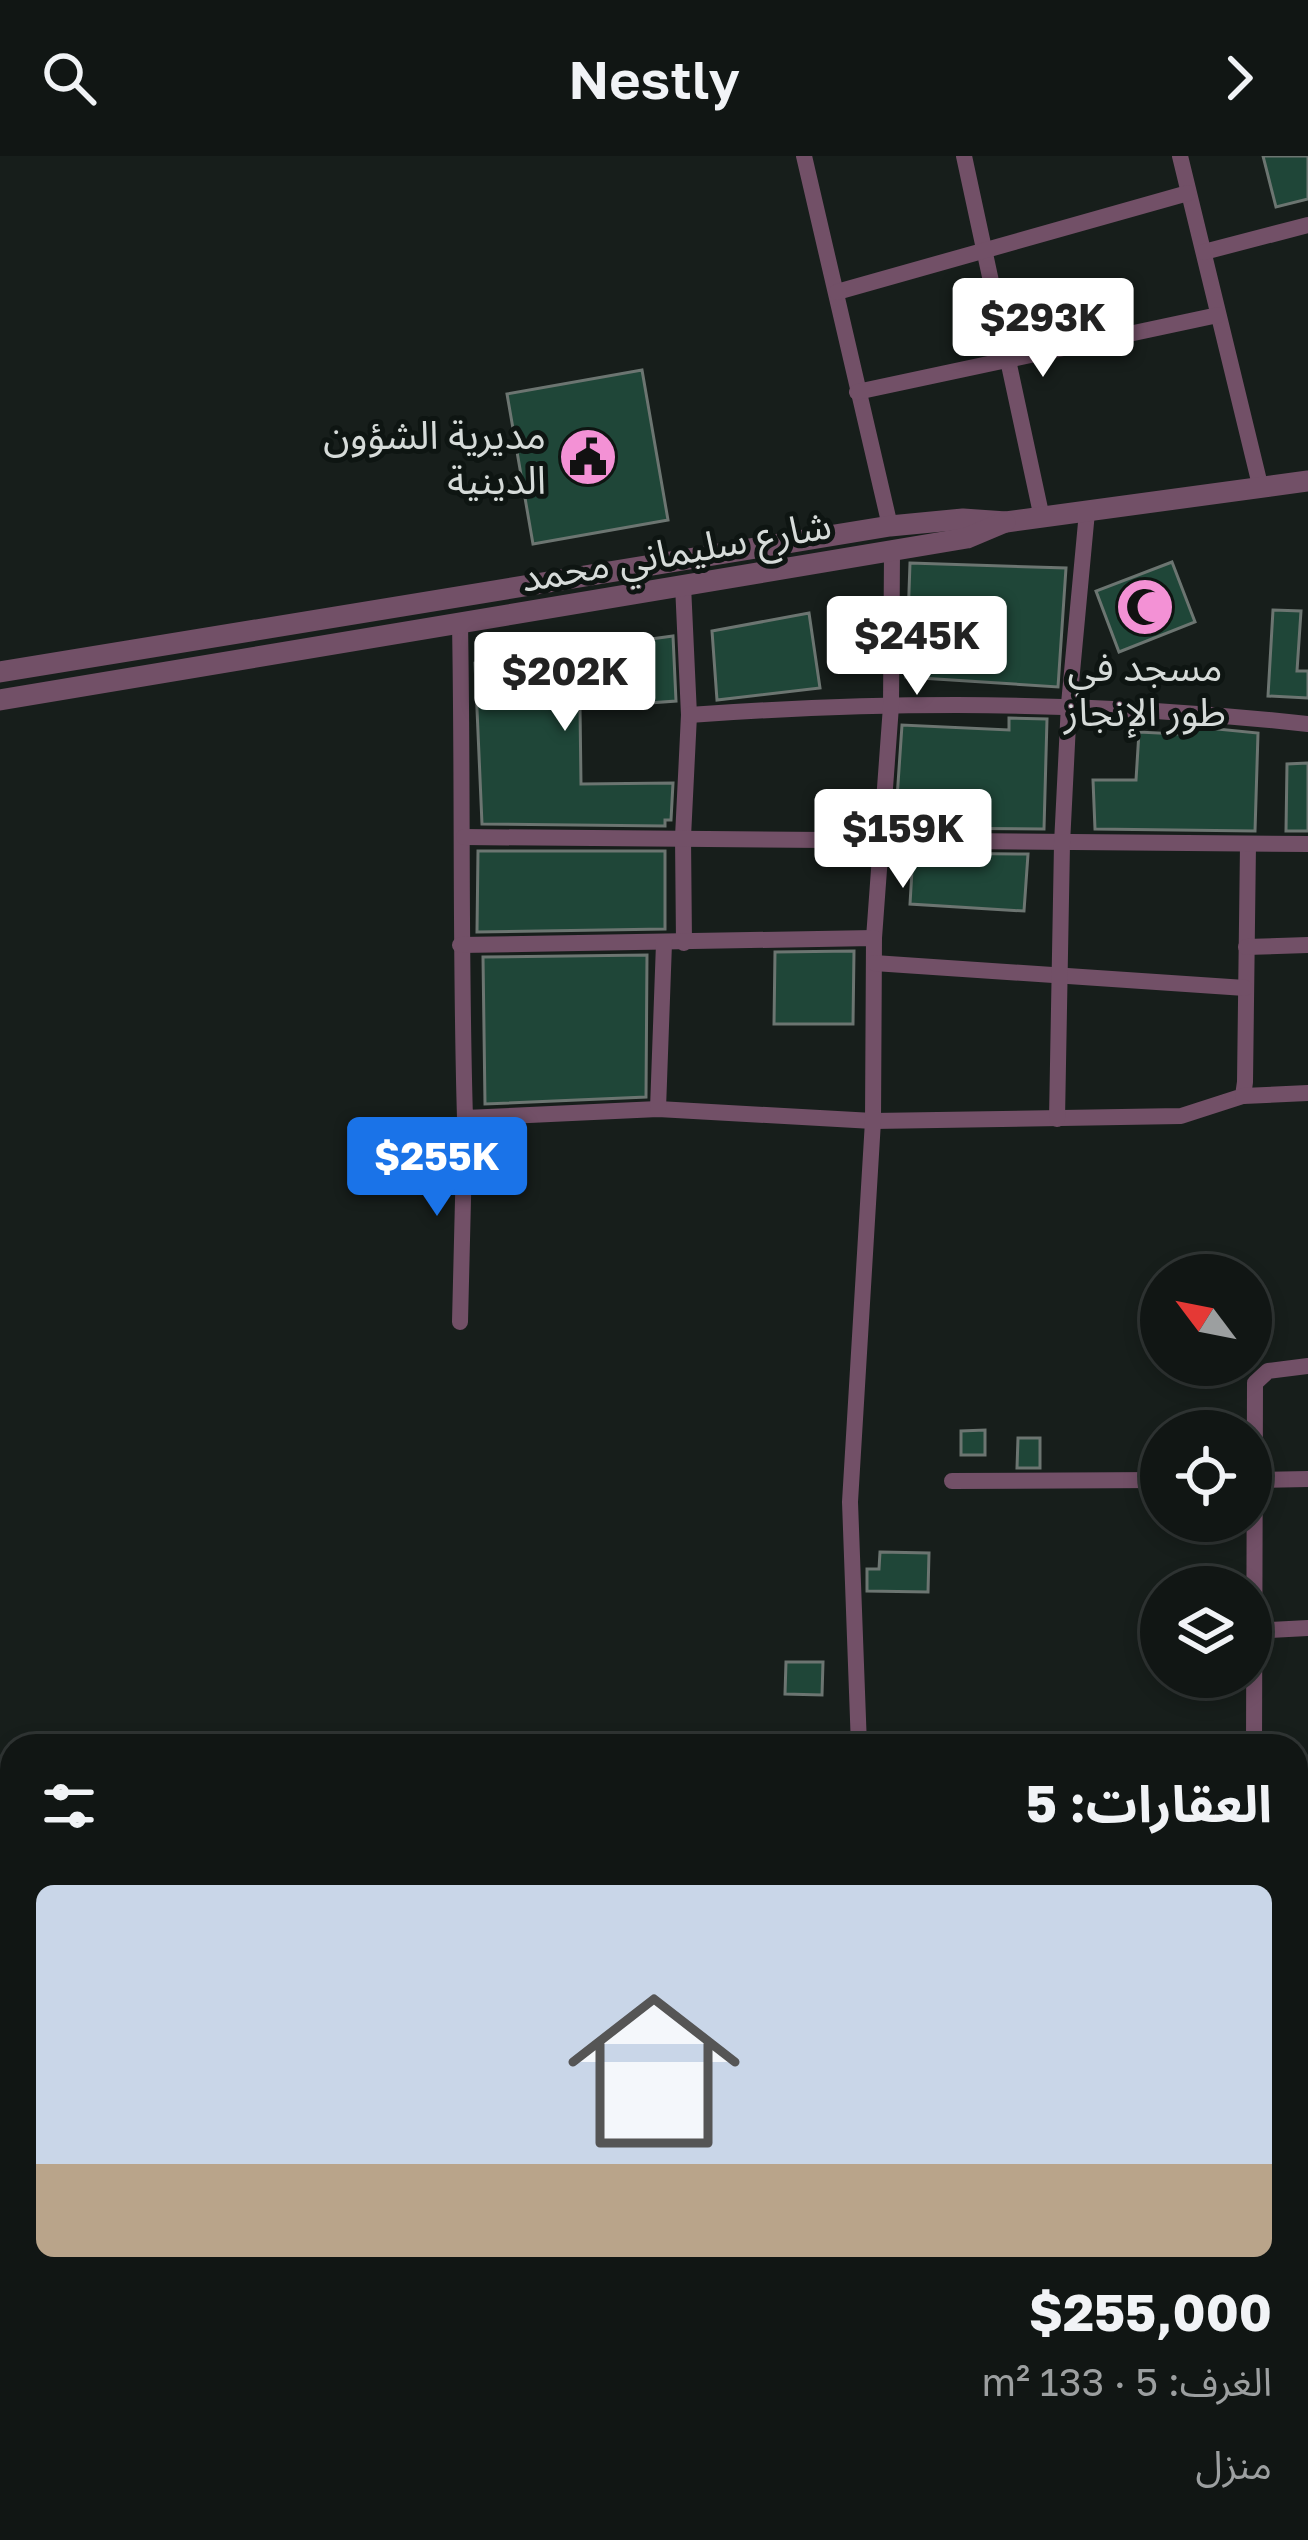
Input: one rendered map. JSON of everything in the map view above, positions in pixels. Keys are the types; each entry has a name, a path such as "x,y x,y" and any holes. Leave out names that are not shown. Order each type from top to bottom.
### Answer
{"street":[{"path":"804,156 890,526"},
{"path":"964,156 1042,518"},
{"path":"1180,156 1262,489"},
{"path":"837,292 1188,193"},
{"path":"1204,252 1308,224"},
{"path":"857,392 1218,315"},
{"name":"شارع سليماني محمد","path":"0,672 890,526 963,519 1006,522 1308,481"},
{"path":"1057,1118 1062,844 1087,512"},
{"name":"شارع سليماني محمد","path":"0,700 892,552 967,538 1006,522"},
{"path":"859,1734 850,1502 873,1120 874,938 891,706 892,552"},
{"path":"683,585 689,715 684,943"},
{"path":"460,624 464,837 460,946 466,1118 460,1322"},
{"path":"689,715 1069,704 1308,724"},
{"path":"464,837 1308,844"},
{"path":"1243,1096 1248,844"},
{"path":"460,946 874,938"},
{"path":"658,1109 664,943"},
{"path":"1246,947 1308,945"},
{"path":"874,963 1245,988"},
{"path":"466,1118 658,1109 873,1120 1181,1116 1243,1096 1308,1093"},
{"path":"1254,1410 1255,1383 1268,1370 1308,1366"},
{"path":"1272,1480 1308,1479"},
{"path":"952,1481 1140,1480"},
{"path":"1272,1629 1308,1628"},
{"path":"1255,1698 1255,1734"}],"building":[{"path":"1263,156 1308,156 1308,199 1276,207"},
{"name":"مديرية الشؤون الدينية","path":"642,370 668,520 533,544 507,394"},
{"name":"مسجد في طور الإنجاز","path":"1172,562 1195,622 1119,652 1096,591"},
{"path":"910,563 1066,568 1058,687 906,677"},
{"path":"1273,610 1301,611 1297,671 1308,671 1308,698 1268,696"},
{"path":"809,613 820,688 717,700 712,631"},
{"path":"673,636 676,701 580,708 581,784 673,783 671,820 665,820 665,826 482,824 475,663"},
{"path":"1009,718 1047,719 1044,829 895,828 902,725 1009,730"},
{"path":"1177,725 1258,733 1255,831 1095,829 1093,780 1136,780 1139,732 1177,734"},
{"path":"1308,763 1308,831 1286,831 1287,764"},
{"path":"478,851 665,851 665,929 477,932"},
{"path":"913,853 1028,854 1024,911 910,904"},
{"path":"854,951 853,1024 774,1024 775,952"},
{"path":"647,955 646,1097 485,1104 483,957"},
{"path":"985,1430 985,1455 961,1455 961,1431"},
{"path":"1018,1438 1040,1438 1040,1468 1017,1468"},
{"path":"880,1552 929,1553 928,1592 867,1591 867,1569 879,1569"},
{"path":"786,1662 823,1662 822,1695 785,1694"}],"place":[{"name":"مديرية الشؤون الدينية","path":"588,457"},
{"name":"مسجد في طور الإنجاز","path":"1145,607"}]}
